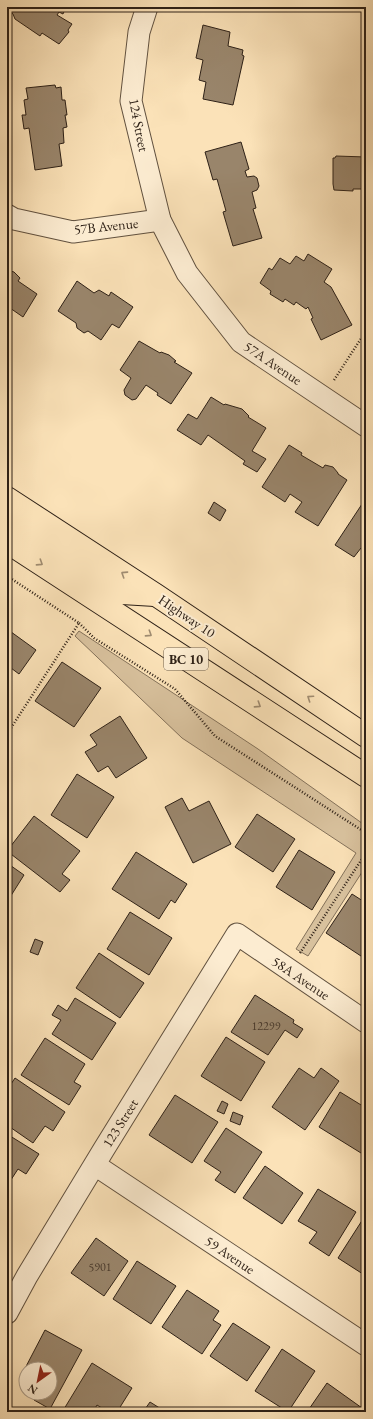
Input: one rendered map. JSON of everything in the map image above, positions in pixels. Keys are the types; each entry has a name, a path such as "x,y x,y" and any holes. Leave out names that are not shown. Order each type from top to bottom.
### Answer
{"highway":[{"name":"Highway 10","path":"7,498 156,595 366,736"},
{"path":"7,519 122,594 156,595"},
{"name":"BC 10","path":"7,542 366,776"}],"street":[{"name":"124 Street","path":"147,7 139,32 131,101 160,220"},
{"name":"57B Avenue","path":"7,215 14,219 73,232 160,220"},
{"name":"57A Avenue","path":"160,220 187,273 241,342 366,426"},
{"name":"58A Avenue","path":"237,934 366,1022"},
{"name":"123 Street","path":"7,1313 27,1276 237,934"},
{"name":"59 Avenue","path":"95,1165 366,1345"}],"path":[{"path":"323,397 366,331"},
{"path":"7,576 79,624 94,638 175,689 215,736 366,833"},
{"path":"7,730 11,728 79,624"},
{"path":"289,970 366,853"}],"shaded area":[{"path":"79,631 258,749 366,826 366,866 308,956 296,949 356,853 182,738 75,636"}],"building":[{"path":"8,7 66,7 63,14 59,12 57,15 72,24 68,30 69,32 59,44 42,33 40,36 15,19 13,14 7,9"},
{"path":"203,25 230,32 228,46 243,50 242,55 244,56 233,105 203,99 206,82 199,80 203,60 196,58"},
{"path":"55,85 56,88 61,87 62,100 65,100 67,115 65,115 67,127 63,128 64,143 59,144 62,166 35,170 29,128 24,129 22,115 26,115 24,100 28,99 26,88"},
{"path":"241,142 249,169 245,171 247,177 254,176 257,178 259,186 257,190 252,192 256,208 253,209 262,238 233,246 223,212 226,211 217,179 213,180 205,152"},
{"path":"336,156 366,157 366,189 353,189 353,191 334,190 333,158"},
{"path":"308,254 332,269 324,282 331,287 352,325 321,340 311,319 313,318 308,307 306,309 296,302 294,305 285,299 283,302 270,294 271,291 260,283 269,268 272,270 280,258 290,264 296,256 304,261"},
{"path":"7,270 14,272 20,278 18,281 37,294 23,317 10,308 7,312"},
{"path":"77,281 94,293 99,290 109,296 111,292 133,307 119,328 112,324 101,340 88,331 84,333 77,328 76,323 58,311"},
{"path":"139,341 160,353 169,355 176,361 174,362 192,373 171,404 157,395 158,393 146,385 136,399 132,400 125,395 124,390 131,378 120,370"},
{"path":"366,346 366,354 362,351"},
{"path":"211,397 224,405 242,409 249,416 248,417 266,428 252,451 266,459 257,472 243,464 245,461 208,435 201,445 177,430 188,414 197,419"},
{"path":"289,445 302,453 301,455 323,468 325,465 333,467 338,474 347,480 318,526 295,512 302,502 290,494 285,502 262,487"},
{"path":"366,498 366,547 364,549 361,548 354,557 335,545"},
{"path":"214,502 226,510 220,521 208,513"},
{"path":"7,629 36,650 19,674 7,665"},
{"path":"62,662 101,688 74,727 35,701"},
{"path":"120,716 147,758 116,778 108,766 98,772 85,752 97,745 90,735"},
{"path":"77,774 114,797 87,838 51,815"},
{"path":"182,798 189,811 209,801 231,844 193,863 165,807"},
{"path":"257,814 295,839 273,872 235,847"},
{"path":"34,816 80,851 62,874 70,880 60,892 7,851"},
{"path":"299,850 335,872 312,910 276,887"},
{"path":"136,852 187,884 175,903 171,900 159,919 112,889"},
{"path":"7,863 24,875 7,902"},
{"path":"352,894 366,903 366,955 364,958 326,933"},
{"path":"130,912 172,938 149,975 107,949"},
{"path":"35,939 43,942 38,955 30,952"},
{"path":"99,953 144,983 120,1018 76,988"},
{"path":"255,995 294,1020 293,1023 303,1029 297,1038 285,1030 268,1055 231,1032"},
{"path":"75,998 116,1023 92,1060 52,1034 61,1020 52,1015 58,1005 67,1011"},
{"path":"226,1037 265,1062 241,1101 201,1076"},
{"path":"45,1038 85,1064 74,1082 81,1086 69,1105 21,1075"},
{"path":"299,1068 314,1078 321,1068 339,1081 305,1130 272,1107"},
{"path":"15,1078 65,1112 53,1131 45,1126 33,1143 7,1125 7,1090"},
{"path":"340,1092 366,1108 364,1116 366,1117 366,1146 361,1153 319,1127"},
{"path":"175,1095 218,1122 192,1163 149,1135"},
{"path":"222,1101 228,1104 224,1114 217,1111"},
{"path":"233,1112 243,1116 240,1125 230,1121"},
{"path":"226,1128 262,1152 235,1193 215,1180 221,1172 204,1161"},
{"path":"7,1134 39,1154 26,1174 18,1169 7,1186"},
{"path":"265,1166 303,1193 282,1224 243,1198"},
{"path":"318,1189 356,1212 329,1256 309,1243 317,1232 298,1221"},
{"path":"363,1219 366,1221 366,1276 338,1258"},
{"path":"96,1238 128,1261 104,1296 71,1273"},
{"path":"137,1261 176,1286 151,1324 113,1299"},
{"path":"187,1290 219,1311 213,1320 221,1325 202,1354 162,1327"},
{"path":"233,1323 270,1347 247,1381 210,1356"},
{"path":"45,1330 82,1350 58,1394 58,1361 29,1361"},
{"path":"282,1349 315,1371 288,1412 255,1391"},
{"path":"92,1363 132,1388 117,1412 108,1412 97,1405 93,1412 68,1412 64,1409"},
{"path":"327,1383 362,1408 359,1412 307,1412"},
{"path":"36,1401 54,1401 50,1409"},
{"path":"150,1402 166,1412 143,1412"}]}
